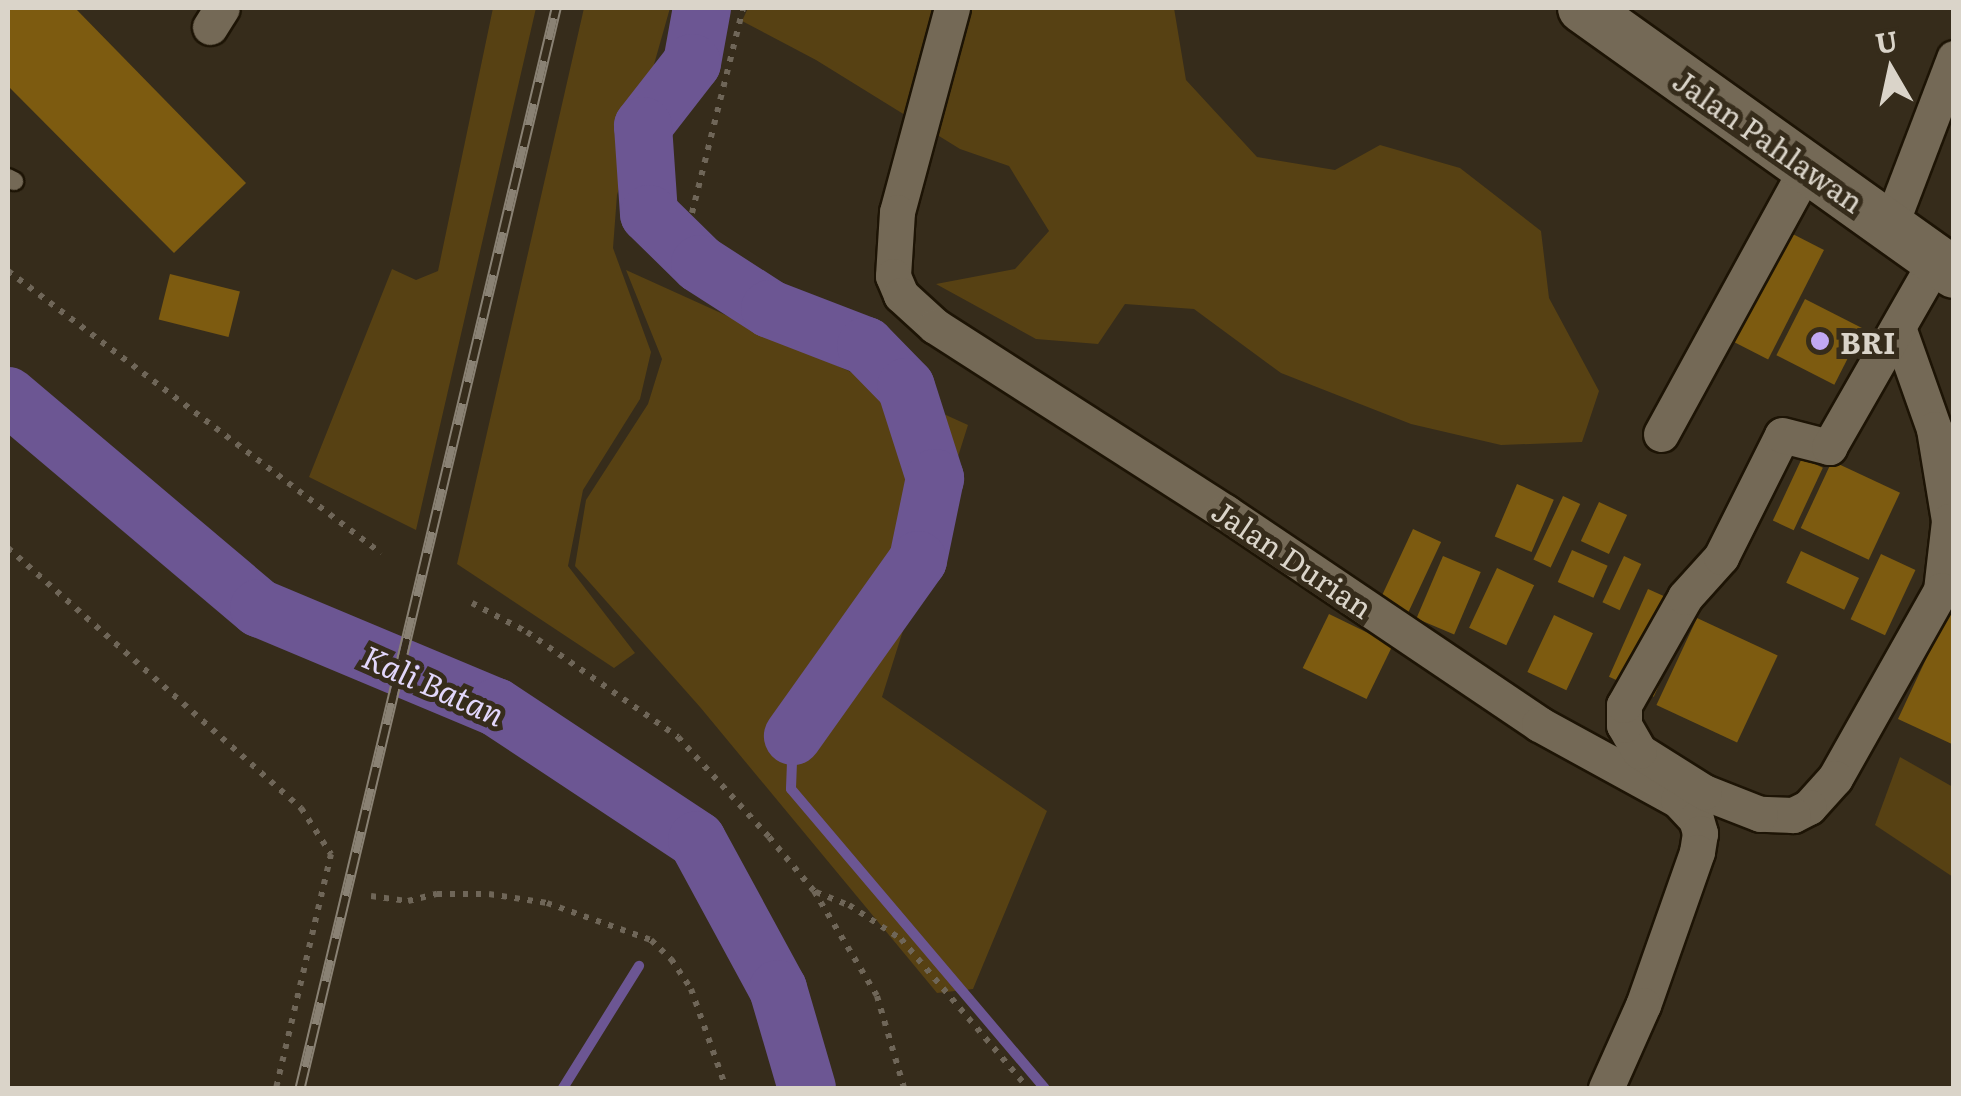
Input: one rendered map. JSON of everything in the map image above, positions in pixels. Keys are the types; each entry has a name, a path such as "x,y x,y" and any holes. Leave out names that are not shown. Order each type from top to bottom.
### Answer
{"main road":[{"name":"Jalan Pahlawan","path":"1583,8 1945,266"}],"street":[{"name":"Jalan Durian","path":"952,8 896,212 892,276 901,295 936,326 1225,512 1538,724 1678,800 1696,819 1700,833 1697,852 1643,1004 1606,1088"},
{"path":"1890,226 1954,58"},
{"path":"1661,434 1807,167"},
{"path":"1900,330 1934,429 1949,521 1941,590 1835,778 1809,807 1793,815 1760,814 1704,792 1639,750 1624,724 1624,705 1685,598 1721,558 1782,435 1829,448 1900,330 1945,266"}],"path":[{"path":"692,214 743,8"},
{"path":"8,271 381,553"},
{"path":"8,548 300,808 331,854 276,1088"},
{"path":"472,603 527,632 678,737 814,891 877,996 904,1088"},
{"path":"814,891 849,905 901,938 1028,1088"},
{"path":"371,896 408,901 438,894 488,894 547,904 651,940 671,959 690,989 726,1088"}],"shaded area":[{"path":"493,8 536,8 416,530 309,477 392,269 416,280 438,271"},
{"path":"584,8 670,8 617,195 613,248 651,352 640,399 583,490 568,566 635,653 614,668 457,564"},
{"path":"748,8 1174,8 1186,80 1257,157 1335,170 1380,145 1460,168 1541,231 1549,298 1599,391 1582,442 1501,445 1411,424 1281,373 1194,309 1125,304 1098,344 1036,339 936,284 1015,269 1049,231 1009,166 960,149 816,60 742,21"},
{"path":"626,270 968,425 882,697 1047,811 973,989 937,993 700,707 575,566 586,500 648,404 662,359"},
{"path":"1900,757 1953,787 1953,877 1875,825"}],"building":[{"path":"8,8 75,8 246,183 174,253 8,86"},
{"path":"1783,229 1824,250 1768,359 1727,339"},
{"path":"170,274 240,291 228,337 159,320"},
{"name":"BRI","path":"1805,299 1863,329 1834,385 1776,355"},
{"path":"1802,458 1823,468 1794,530 1773,521"},
{"path":"1832,461 1900,493 1869,560 1801,528"},
{"path":"1517,484 1554,500 1532,552 1495,536"},
{"path":"1563,496 1580,504 1551,567 1533,559"},
{"path":"1599,502 1627,515 1609,554 1581,541"},
{"path":"1413,529 1441,542 1406,617 1378,604"},
{"path":"1572,550 1608,566 1593,598 1558,582"},
{"path":"1801,551 1859,578 1844,610 1786,583"},
{"path":"1881,554 1915,570 1885,635 1851,619"},
{"path":"1443,556 1481,572 1454,635 1416,619"},
{"path":"1624,556 1641,564 1620,610 1602,602"},
{"path":"1497,568 1534,585 1506,645 1469,628"},
{"path":"1648,589 1693,609 1654,697 1609,677"},
{"path":"1954,599 1954,745 1898,719"},
{"path":"1329,614 1393,645 1367,699 1303,668"},
{"path":"1554,615 1593,633 1566,690 1527,672"},
{"path":"1697,618 1778,656 1737,743 1656,705"}],"waterway":[{"path":"702,8 692,63 643,126 649,214 700,264 770,309 866,346 906,387 935,478 918,560 793,736"},
{"name":"Kali Batan","path":"8,396 259,608 496,707 697,840 778,989 807,1088"},
{"path":"793,736 791,789 1045,1088"},
{"path":"563,1088 639,966"}],"railway":[{"path":"300,1088 556,8"}],"place":[{"name":"BRI","path":"1820,341"}]}
